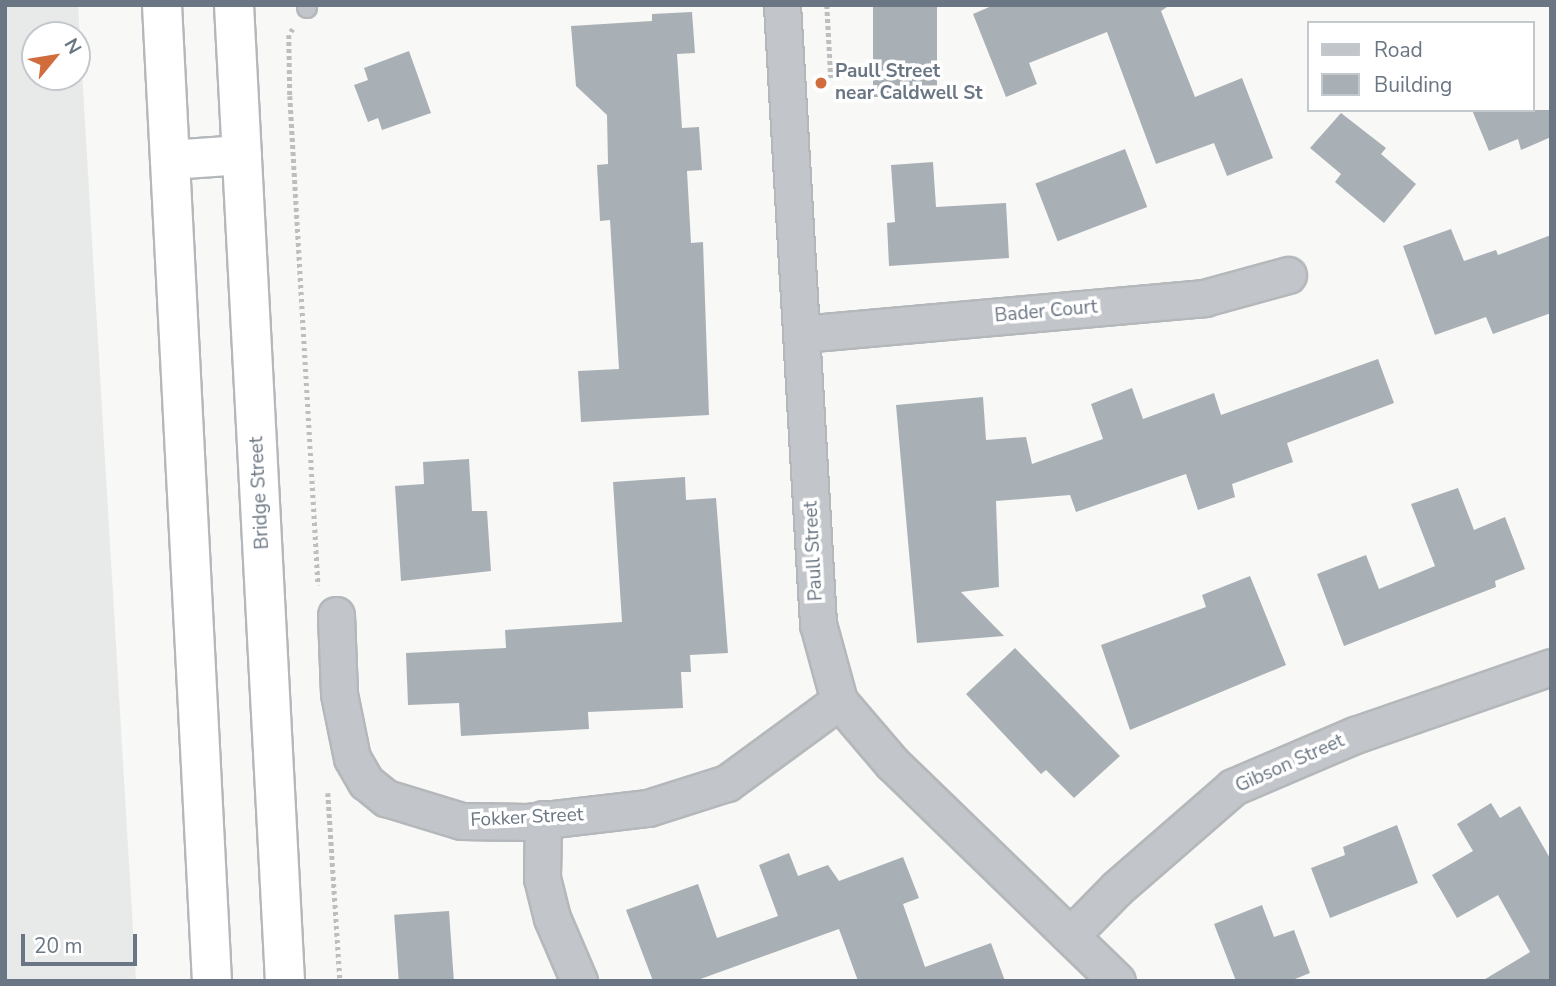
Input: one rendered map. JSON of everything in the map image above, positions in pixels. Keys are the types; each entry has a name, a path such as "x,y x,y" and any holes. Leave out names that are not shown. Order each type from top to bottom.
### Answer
{"highway":[{"path":"162,5 212,981"},
{"name":"Bridge Street","path":"234,5 285,981"},
{"path":"170,160 242,155"}],"street":[{"name":"Paull Street","path":"782,5 818,624 839,701 892,763 1072,934 1116,981"},
{"name":"Bader Court","path":"802,334 1204,298 1288,275"},
{"name":"Fokker Street","path":"336,615 339,694 352,758 366,782 386,798 461,821 543,819 648,808 727,783 839,701"},
{"name":"Gibson Street","path":"1072,934 1117,888 1233,788 1355,735 1547,676"},
{"path":"543,819 542,878 552,918 579,981"}],"path":[{"path":"827,5 831,78"},
{"path":"289,35 316,583 336,615"},
{"path":"340,981 327,776 352,758"}],"shaded area":[{"path":"5,5 78,5 79,21 21,21 21,91 83,91 136,981 5,981"}],"building":[{"path":"873,5 937,5 937,97 873,97"},
{"path":"994,5 1170,5 1161,11 1195,97 1242,78 1273,158 1227,176 1214,143 1156,164 1107,32 1029,63 1037,84 1006,97 973,14"},
{"path":"692,12 695,53 677,54 682,128 699,127 702,170 687,171 691,243 703,242 709,415 581,422 578,371 619,369 610,220 600,221 597,165 608,164 607,115 576,86 571,26 652,21 652,14"},
{"path":"409,51 431,113 382,130 378,118 368,122 354,85 368,80 364,68"},
{"path":"1551,110 1551,137 1521,150 1518,139 1489,151 1473,112"},
{"path":"1341,113 1386,148 1381,154 1416,184 1384,223 1335,182 1341,174 1310,148"},
{"path":"1125,149 1147,207 1058,241 1035,183"},
{"path":"933,162 936,207 1006,203 1009,258 889,266 887,223 895,222 891,165"},
{"path":"1451,229 1464,261 1496,250 1498,255 1551,235 1551,313 1493,334 1486,317 1435,335 1403,246"},
{"path":"1378,359 1394,403 1287,443 1293,462 1232,484 1235,497 1198,510 1186,474 1076,512 1070,495 996,501 999,587 961,592 1004,636 917,643 896,405 983,397 986,440 1026,437 1032,464 1103,439 1091,404 1132,388 1143,419 1214,393 1221,415"},
{"path":"469,459 472,511 487,511 491,571 401,581 395,486 424,484 423,462"},
{"path":"685,477 686,500 716,498 728,653 690,655 691,672 681,672 683,708 588,712 589,729 461,736 459,703 408,705 406,653 506,648 505,630 622,622 613,482"},
{"path":"1458,488 1474,530 1505,517 1525,569 1495,581 1496,587 1344,646 1317,574 1366,555 1379,589 1435,566 1411,504"},
{"path":"1250,576 1286,665 1130,730 1101,645 1206,607 1202,595"},
{"path":"1015,648 1120,756 1074,798 1046,770 1041,774 966,694"},
{"path":"1491,803 1500,818 1520,806 1551,860 1551,981 1482,981 1530,952 1498,895 1457,918 1432,875 1473,851 1457,824"},
{"path":"1397,825 1418,883 1330,918 1311,868 1345,855 1343,847"},
{"path":"789,853 798,876 828,865 839,881 903,857 919,898 903,904 925,967 991,943 1005,981 858,981 839,929 695,981 653,981 626,910 698,884 717,938 778,916 759,865"},
{"path":"1262,905 1274,937 1294,930 1310,973 1290,981 1236,981 1214,924"},
{"path":"449,911 454,981 399,981 394,915"}],"place":[{"name":"Paull Street near Caldwell St","path":"821,83"}]}
